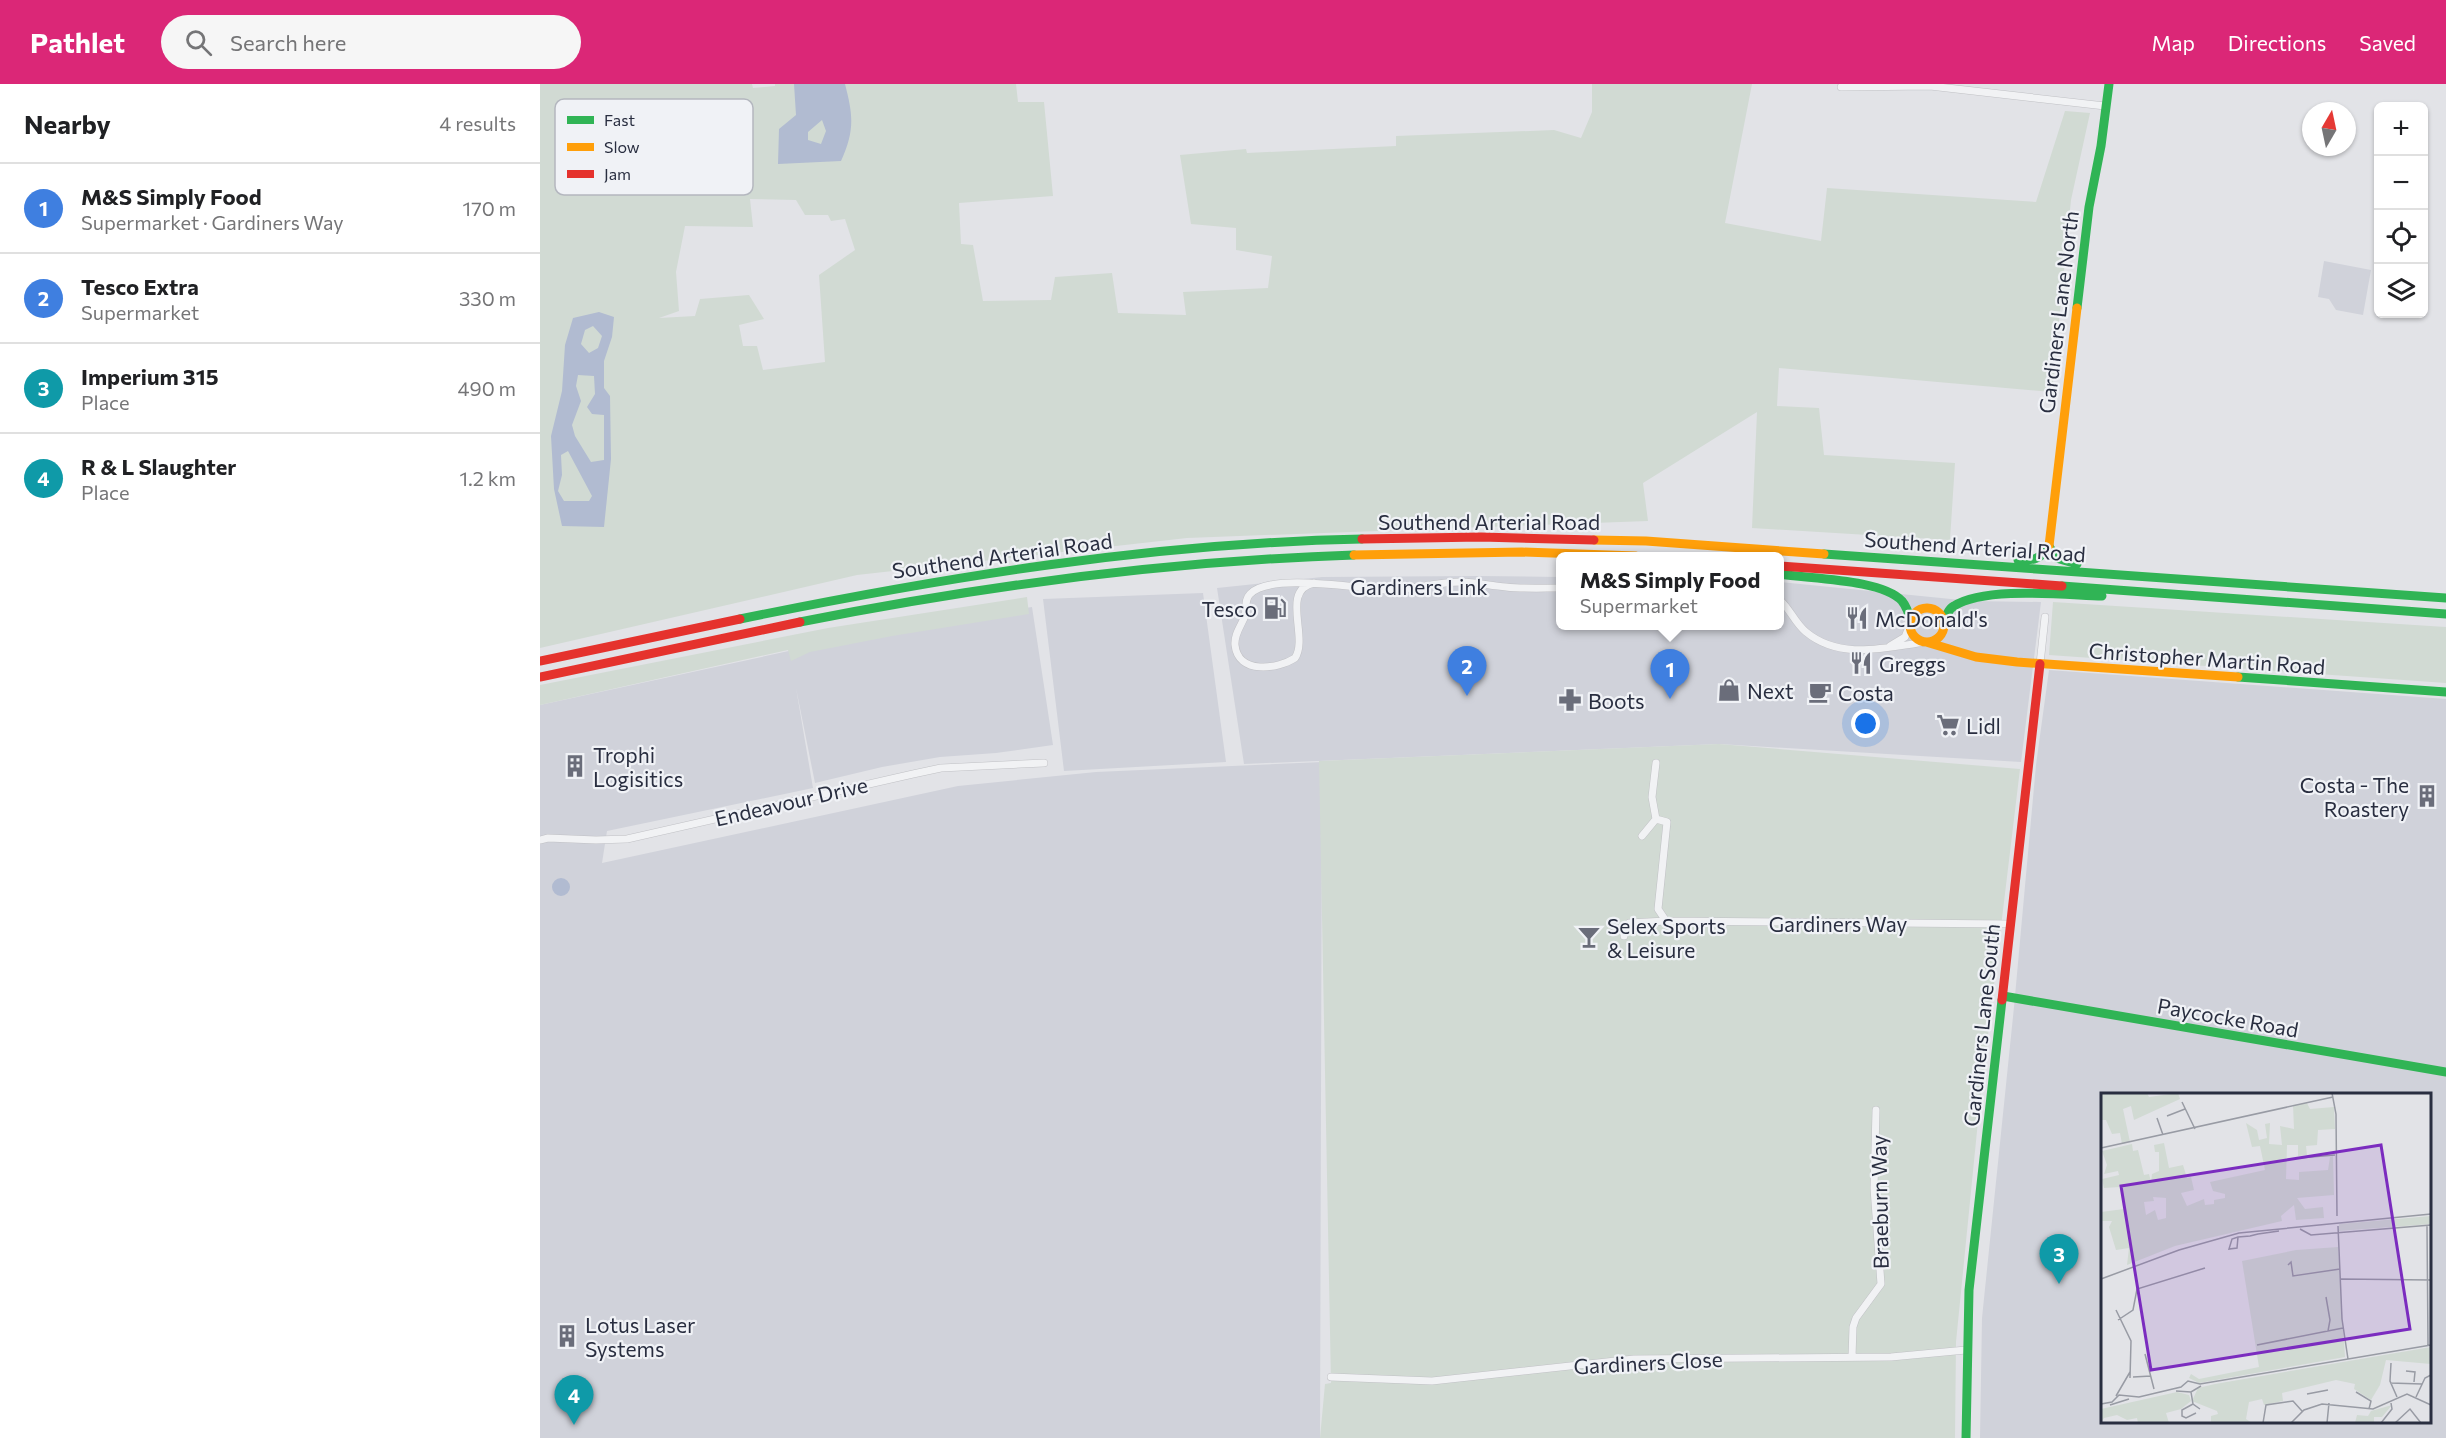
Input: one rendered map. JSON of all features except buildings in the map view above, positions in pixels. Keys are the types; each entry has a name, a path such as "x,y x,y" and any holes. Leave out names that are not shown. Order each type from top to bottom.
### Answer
{"main road":[{"name":"Gardiners Lane North","path":"2049,546 2088,219 2109,84"},
{"name":"Southend Arterial Road","path":"540,662 876,591 1031,567 1198,548 1328,540 1481,537 1647,541 2446,598"},
{"path":"1875,557 2031,560 2043,556 2049,546"},
{"path":"2049,546 2052,555 2064,563 2288,586"},
{"name":"Southend Arterial Road","path":"540,677 878,607 1110,572 1187,564 1329,555 1481,552 1556,554"},
{"name":"Southend Arterial Road","path":"1784,566 2446,614"},
{"path":"1784,575 1881,588 1903,601 1910,614 1914,636 1926,642 1939,637 1947,614 1954,606 1989,597 2053,595 2286,602"},
{"path":"1911,622 1919,610 1929,608 1938,612 1948,641 1966,654"},
{"name":"Christopher Martin Road","path":"1926,642 1985,659 2446,692"},
{"name":"Gardiners Lane South","path":"1966,1438 1966,1350 1970,1280 2040,664"},
{"name":"Paycocke Road","path":"2003,996 2446,1072"}],"street":[{"path":"1841,87 1930,86 2105,106"},
{"name":"Gardiners Link","path":"1314,583 1304,586 1298,596 1299,646 1295,658 1268,668 1252,665 1241,658 1235,647 1235,640 1250,594 1272,586 1314,583 1388,590 1462,582 1521,588 1556,588"},
{"path":"1784,606 1800,626 1818,640 1841,648 1876,650 1926,642"},
{"name":"Gardiners Lane South","path":"2040,664 2045,617"},
{"path":"1876,650 1899,642 1908,632 1911,622"},
{"name":"Endeavour Drive","path":"540,840 548,838 627,839 941,768 1044,763"},
{"path":"1642,836 1656,819 1652,797 1656,763"},
{"path":"1656,819 1667,822 1658,909 1666,921"},
{"name":"Gardiners Way","path":"1624,936 1624,927 1629,922 2011,924"},
{"name":"Braeburn Way","path":"1852,1357 1853,1327 1856,1318 1881,1284 1874,1188 1876,1110"},
{"name":"Gardiners Close","path":"1331,1377 1432,1380 1636,1359 1891,1357 1966,1350"}],"shaded area":[{"path":"540,84 752,84 753,88 775,86 775,84 1016,84 1018,102 1044,102 1053,196 959,203 961,244 973,245 983,301 1051,300 1055,277 1112,273 1118,313 1186,315 1183,292 1268,288 1272,256 1236,250 1236,228 1191,224 1180,155 1246,149 1247,153 1396,146 1396,136 1554,130 1581,138 1592,112 1592,84 1752,84 1725,223 1821,241 1827,188 2036,202 2065,111 2090,113 2071,200 2052,392 1779,368 1777,406 1819,408 1824,455 1955,463 1950,540 1752,528 1757,412 1643,483 1648,521 1187,538 857,575 540,648","holes":["750,199 796,200 805,215 828,215 831,221 845,219 855,250 819,275 825,362 763,370 757,346 743,346 739,325 764,319 749,295 700,299 695,316 659,318 679,311 676,272 685,226 753,227"]},
{"path":"2324,261 2371,270 2363,315 2336,310 2329,299 2318,297"},
{"path":"1322,577 1556,577 1556,630 1784,630 1784,582 1971,601 2041,602 2021,762 1719,744 1244,764 1217,588"},
{"path":"1203,593 1226,762 1064,771 1043,599"},
{"path":"1027,597 1029,614 810,652 791,661 788,650 540,705 540,685 828,628"},
{"path":"2053,602 2446,627 2446,683 2049,655"},
{"path":"1032,607 1053,745 996,753 940,757 882,767 815,783 796,688 813,788 607,831 602,863 958,786 1096,772 1322,762 1320,1438 540,1438 540,705 895,628"},
{"path":"2049,670 2446,699 2446,1438 1980,1438 1982,1318 2036,765"},
{"path":"1719,744 2020,769 1980,1101 1956,1342 1955,1438 1320,1438 1325,1384 1331,1383 1319,761"}],"water":[{"path":"794,84 845,84 850,105 851,131 841,161 778,164 779,129 796,115","holes":["822,120 826,131 821,144 808,140 808,132"]},
{"path":"599,312 614,317 612,337 604,361 604,388 610,396 611,459 604,527 562,526 554,489 551,436 562,391 565,345 573,318","holes":["593,326 602,336 598,348 589,353 581,344 585,330","578,375 594,376 595,394 587,407 592,414 604,415 604,460 591,462 575,436 572,425 581,401 576,386","568,451 592,496 589,501 564,501 558,491 562,475 561,455"]},
{"path":"561,878 567,881 570,887 567,893 561,896 555,893 552,887 555,881"}],"traffic: fast":[{"path":"2077,308 2089,207 2101,146 2109,84"},
{"path":"740,619 972,576 1127,555 1205,547 1362,539"},
{"path":"2049,546 2056,558 2077,564"},
{"path":"2018,560 2036,558 2043,554 2049,546"},
{"path":"1824,554 2446,598"},
{"path":"800,622 937,597 1075,577 1214,563 1354,555"},
{"path":"1784,574 1845,581 1879,588 1902,601 1911,622"},
{"path":"2062,586 2446,614"},
{"path":"1944,626 1947,614 1954,606 1985,596 2026,593 2102,596"},
{"path":"2238,677 2446,692"},
{"path":"2003,996 2446,1072"},
{"path":"1966,1438 1969,1290 2002,1000"}],"traffic: slow":[{"path":"2049,546 2077,308"},
{"path":"1594,540 1646,541 1824,554"},
{"path":"1354,555 1556,553"},
{"path":"1927,608 1939,613 1944,625 1939,637 1927,642 1915,637 1910,625 1915,613 1927,608"},
{"path":"1926,642 1976,657 2017,662 2238,677"}],"traffic: jam":[{"path":"1362,539 1481,537 1594,540"},
{"path":"1784,566 2062,586"},
{"path":"540,661 740,619"},
{"path":"540,677 800,622"},
{"path":"2002,1000 2040,664"}],"place":[{"name":"Tesco","path":"1275,608"},
{"name":"McDonald's","path":"1857,618"},
{"name":"Greggs","path":"1861,663"},
{"name":"Next","path":"1729,690"},
{"name":"Costa","path":"1820,692"},
{"name":"Tesco Extra","path":"1467,696"},
{"name":"M&S Simply Food","path":"1670,699"},
{"name":"Boots","path":"1570,700"},
{"name":"Lidl","path":"1948,725"},
{"name":"Trophi Logisitics","path":"575,766"},
{"name":"Costa - The Roastery","path":"2427,796"},
{"name":"Selex Sports & Leisure","path":"1589,937"},
{"name":"Imperium 315","path":"2059,1284"},
{"name":"Lotus Laser Systems","path":"567,1336"},
{"name":"R & L Slaughter","path":"574,1425"}]}
